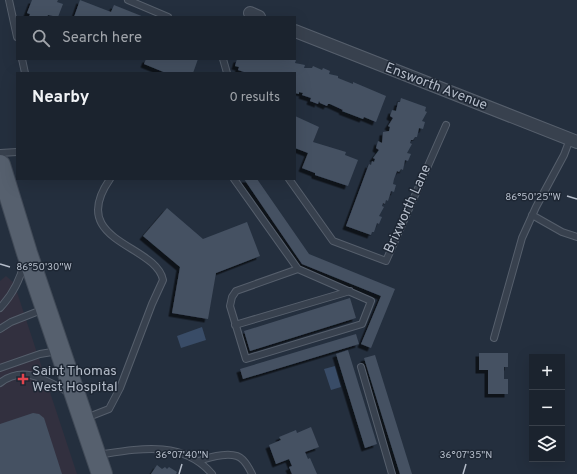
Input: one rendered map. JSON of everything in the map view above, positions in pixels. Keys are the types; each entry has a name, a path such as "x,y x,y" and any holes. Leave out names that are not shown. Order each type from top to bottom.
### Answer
{"main road":[{"path":"0,165 59,351 102,474"}],"street":[{"name":"Ensworth Avenue","path":"296,31 573,141"}],"lane":[{"path":"9,0 16,32"},
{"path":"128,0 166,16"},
{"path":"22,60 25,72"},
{"path":"223,60 227,72"},
{"name":"Brixworth Lane","path":"290,180 333,241 386,261 446,124"},
{"path":"494,338 522,238 532,215 573,141"},
{"path":"0,153 16,152"},
{"path":"84,419 109,409 120,388 163,280 160,270 153,263 118,240 110,233 102,221 98,208 99,201 110,180"},
{"path":"235,180 298,268 371,301 362,324 246,359 230,306 232,297 236,291 298,268"},
{"path":"532,215 562,232 577,237"},
{"path":"0,308 11,296 20,281 27,253"},
{"path":"235,325 350,291"},
{"path":"0,329 11,322 45,308"},
{"path":"0,368 40,354 59,351"},
{"path":"360,367 392,474"},
{"path":"2,381 24,373 51,383 75,396"},
{"path":"96,455 159,448 188,456 199,461 212,474"},
{"path":"199,461 214,457 234,456 243,460 252,474"}],"shaded area":[{"name":"Saint Thomas West Hospital","path":"6,276 14,283 77,474 0,474 0,281"}],"water":[{"path":"202,327 206,340 181,348 177,336"},
{"path":"335,366 341,387 331,390 324,369"}],"building":[{"path":"32,0 58,0 57,2 63,4 58,16 29,16 30,14 27,13"},
{"path":"80,0 111,12 114,5 142,16 74,16"},
{"path":"146,60 198,60 193,72 164,72 144,64"},
{"path":"237,60 296,60 295,63 305,65 304,68 312,68 313,66 322,70 323,68 330,71 329,74 338,76 338,78 353,84 353,82 386,96 376,122 342,111 343,110 330,104 327,106 319,101 318,104 310,101 311,98 302,95 303,93 296,93 296,72 244,72 238,70 239,67 235,66"},
{"path":"401,98 426,107 425,111 427,112 422,121 425,122 423,129 419,128 417,137 411,140 410,143 412,144 407,153 411,154 408,161 405,160 403,170 401,169 399,172 397,171 393,184 396,185 394,192 391,191 388,201 386,200 385,204 383,203 382,206 384,207 379,216 382,217 371,235 346,226 369,164 371,165 372,161 374,162 375,159 373,158 379,150 376,148 378,141 382,143 383,132 389,131 390,127 388,126 393,118 390,116 392,110 396,111 398,102 400,102"},
{"path":"296,116 319,127 313,142 346,152 345,155 358,160 348,186 315,175 315,173 302,168 308,153 296,148"},
{"path":"245,180 258,180 309,254 395,289 371,348 361,344 381,296 302,264"},
{"path":"167,208 203,239 247,222 260,256 216,273 208,319 172,313 180,267 143,236"},
{"path":"350,298 356,318 250,351 244,331"},
{"path":"356,334 359,344 243,379 240,369"},
{"path":"348,350 377,444 365,448 336,354"},
{"path":"479,353 508,353 508,367 504,367 504,379 508,379 508,394 488,394 488,370 479,370"},
{"path":"375,355 412,474 400,474 364,358"},
{"path":"33,413 39,414 44,418 62,474 0,474 0,424"},
{"path":"311,427 319,447 305,452 308,459 310,458 317,474 292,474 289,467 292,466 289,459 276,464 269,445 281,440 279,437 296,430 297,433"},
{"path":"157,465 162,469 165,467 167,469 169,467 177,472 176,474 151,474"}],"place":[{"name":"Saint Thomas West Hospital","path":"23,379"}]}
